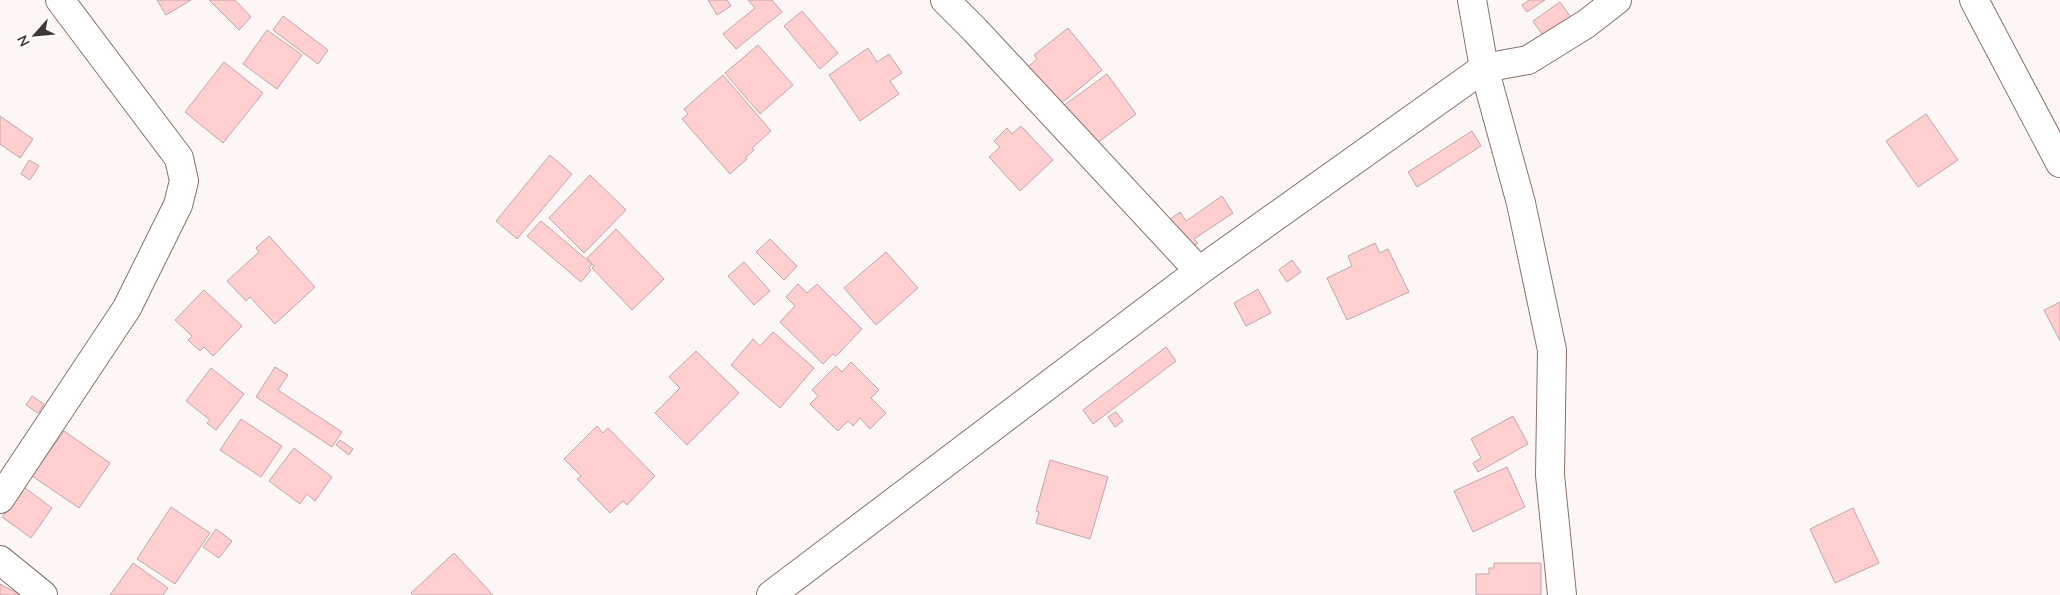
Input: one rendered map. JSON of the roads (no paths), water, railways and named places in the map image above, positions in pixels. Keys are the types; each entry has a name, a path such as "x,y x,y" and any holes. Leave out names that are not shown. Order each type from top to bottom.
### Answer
{"street":[{"path":"0,498 127,308 178,205 184,181 179,158 60,0"},
{"path":"945,0 1199,271"},
{"path":"1472,0 1484,68 1521,203 1552,350 1550,475 1562,595"},
{"path":"771,595 1199,271 1484,68 1528,60 1586,24 1617,0"},
{"path":"1974,0 2060,163"},
{"path":"0,560 43,595"}]}
